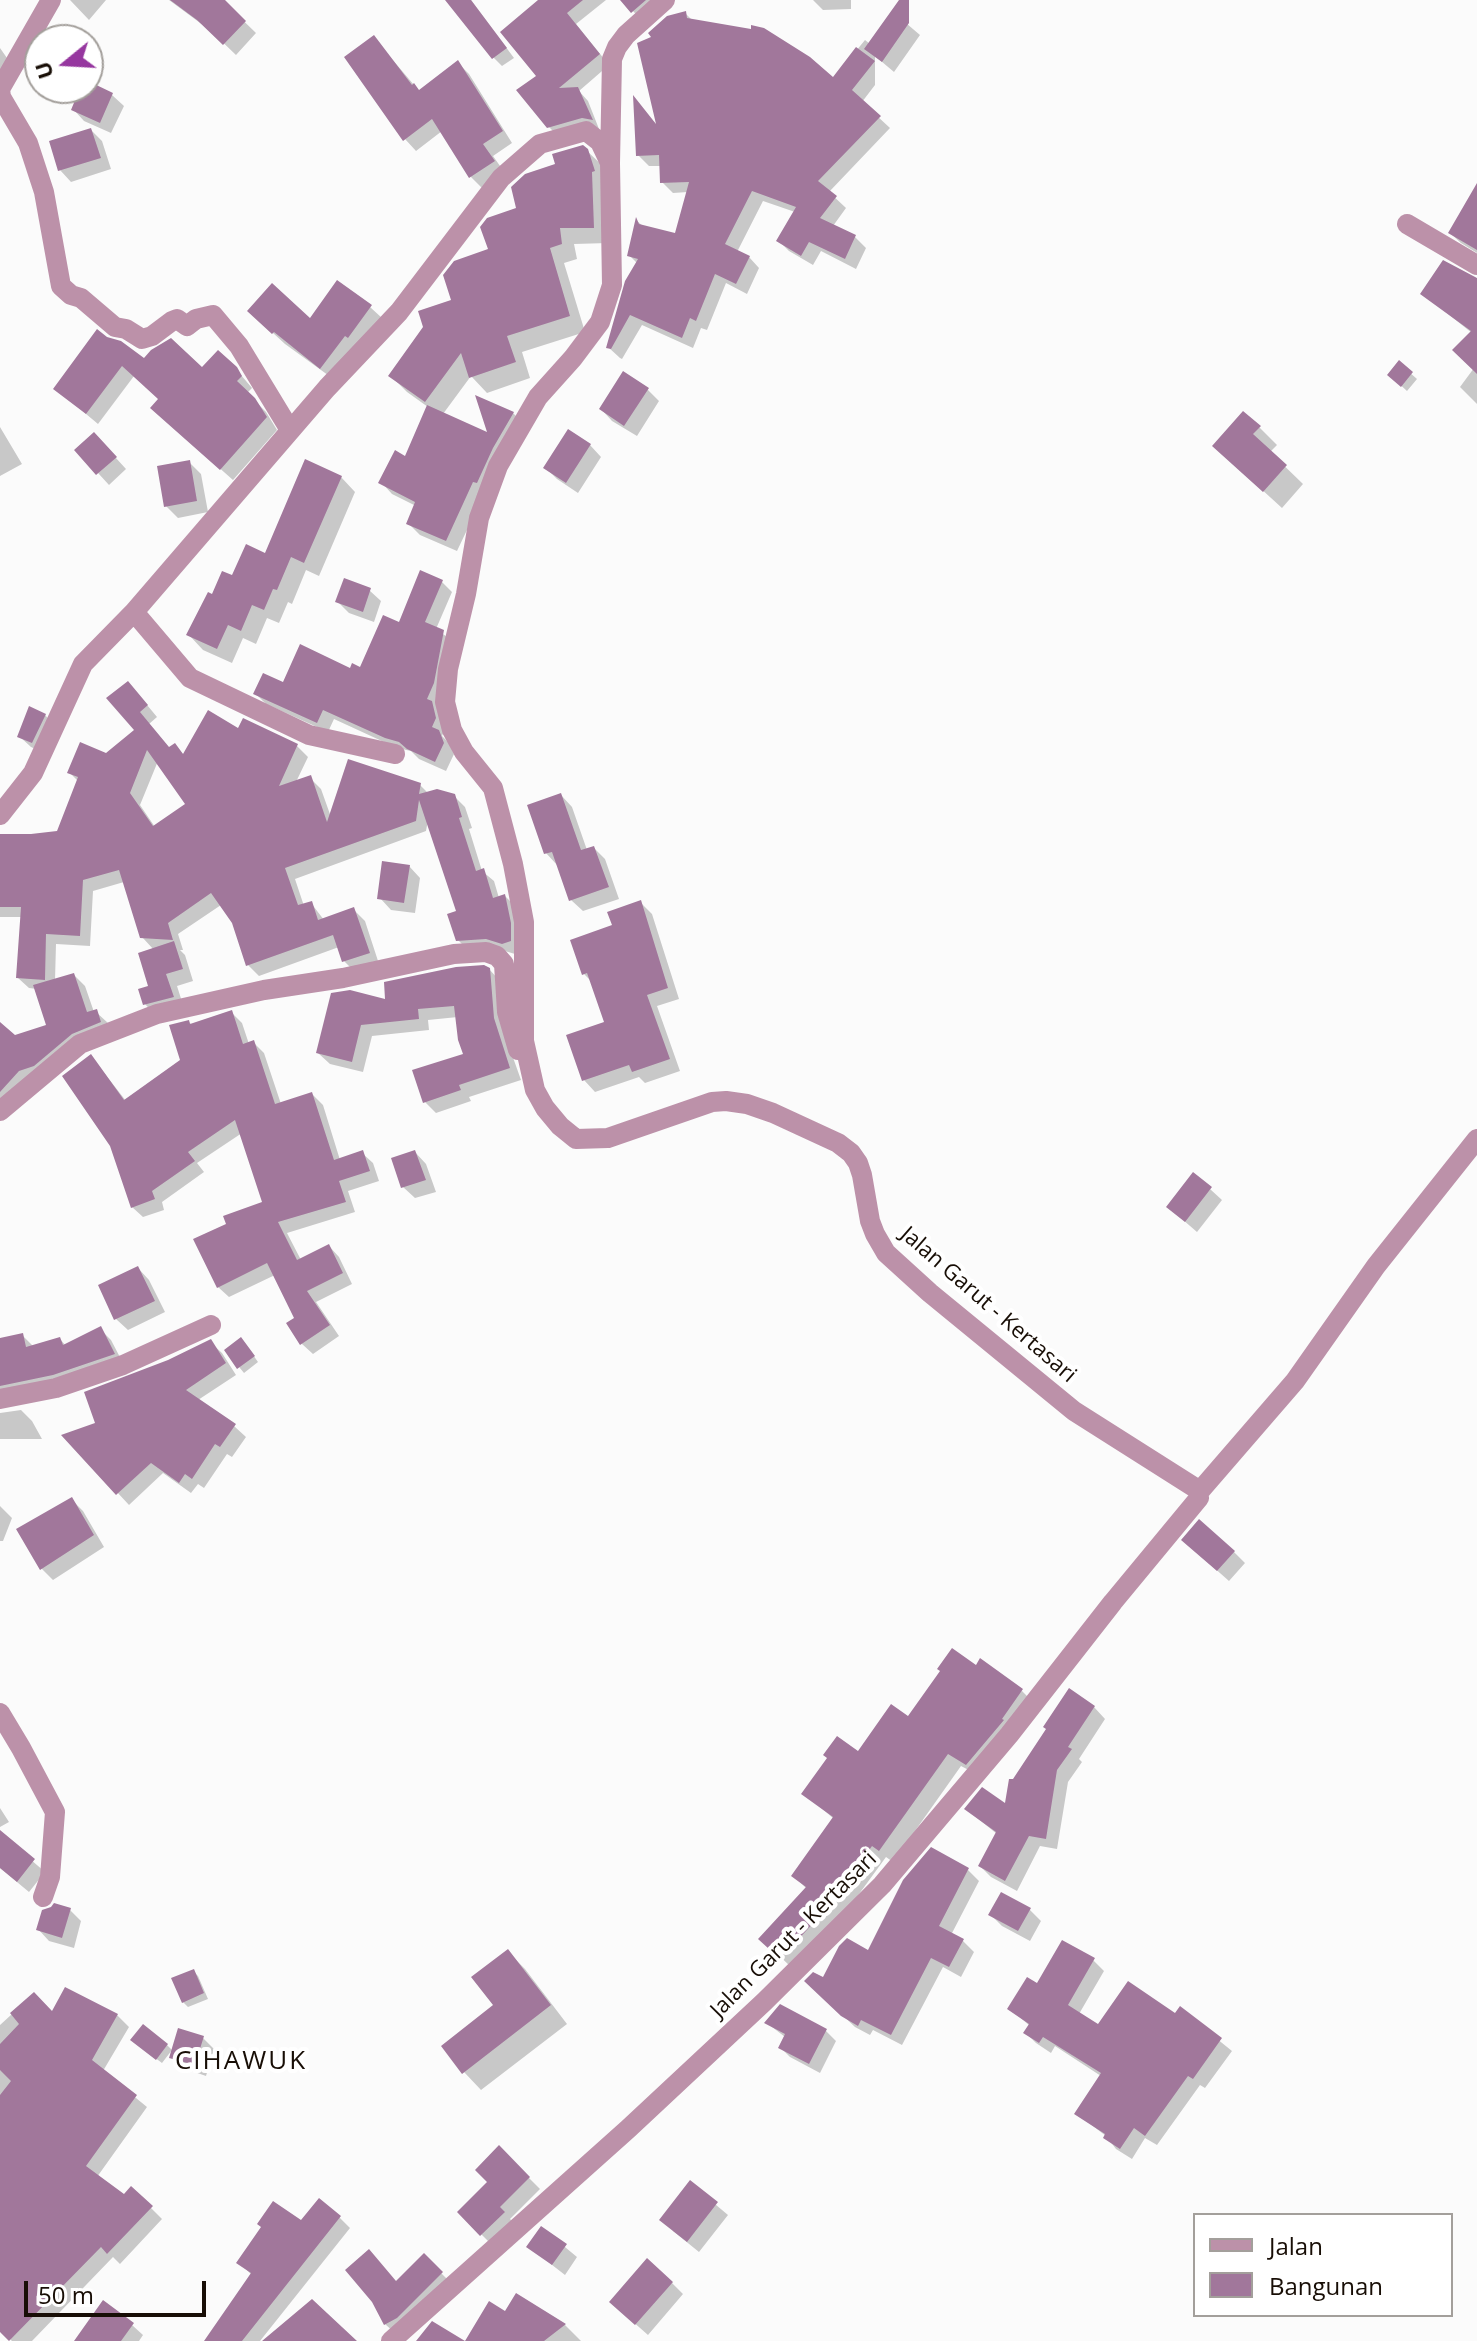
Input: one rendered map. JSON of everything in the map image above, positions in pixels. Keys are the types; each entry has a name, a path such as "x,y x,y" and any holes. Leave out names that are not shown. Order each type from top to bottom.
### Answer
{"street":[{"path":"51,0 0,89 5,105 28,143 44,192 61,286 71,295 81,298 115,327 126,329 142,339 177,319 187,326 196,319 213,315 239,346 290,430"},
{"name":"Jalan Garut - Kertasari","path":"391,2341 628,2129 764,2002 882,1885 1009,1735 1199,1498 1199,1492 1074,1411 988,1342 886,1253 870,1221 858,1163 838,1143 773,1113 726,1101 712,1102 608,1138 576,1139 560,1126 535,1090 524,1041 524,922 510,849 493,788 464,752 452,730 445,702 448,669 466,594 479,518 498,466 538,397 600,322 612,285 612,59 626,35 665,0"},
{"path":"0,815 33,773 83,664 134,612 327,388 399,312 501,178 540,144 586,131 600,142 610,163"},
{"path":"1407,224 1477,265"},
{"path":"134,612 190,678 309,735 395,754"},
{"path":"0,1111 80,1044 157,1014 454,954 486,952 497,956 504,964 507,1012 519,1054 535,1090"},
{"path":"1199,1492 1295,1381 1376,1266 1477,1139"},
{"path":"0,1399 56,1388 123,1365 211,1325"},
{"path":"0,1713 55,1812 50,1877 43,1897"}],"building":[{"path":"170,0 225,0 246,21 223,45"},
{"path":"445,0 471,0 507,48 492,59"},
{"path":"538,0 583,0 567,13 600,54 559,88 578,87 593,120 582,118 547,128 516,90 536,76 500,32"},
{"path":"620,0 646,0 631,13"},
{"path":"899,0 909,0 909,23 882,62 864,49"},
{"path":"686,11 687,18 751,29 751,25 764,28 810,57 833,77 856,47 875,61 852,90 881,116 818,181 837,196 820,218 856,235 845,259 809,242 801,256 776,241 796,207 752,191 725,244 750,256 736,284 715,274 696,321 690,318 682,338 630,315 611,349 606,348 625,281 638,259 627,256 636,217 639,224 675,233 689,182 660,183 659,155 636,156 633,95 656,124 637,43 651,37 648,33 667,16"},
{"path":"374,35 419,90 458,60 503,131 483,144 495,161 469,178 432,119 403,141 344,57"},
{"path":"104,89 113,93 100,123 71,110 73,104 104,104"},
{"path":"91,128 101,158 58,171 49,141"},
{"path":"583,145 588,149 595,171 592,172 594,228 560,228 562,244 550,248 570,316 507,336 516,362 469,378 461,353 425,402 388,376 423,327 418,311 451,300 443,275 454,261 488,249 480,227 487,218 516,208 511,187 525,174 555,164 552,154"},
{"path":"1477,183 1477,250 1448,233"},
{"path":"1443,260 1477,278 1477,374 1452,350 1471,331 1420,294"},
{"path":"337,280 372,305 320,369 274,332 272,334 247,311 272,283 310,318"},
{"path":"97,329 144,358 171,338 202,367 218,350 237,367 242,376 237,381 255,398 267,417 220,470 150,408 158,399 122,366 86,414 53,389"},
{"path":"1399,360 1413,372 1401,387 1387,375"},
{"path":"623,371 649,388 624,426 599,409"},
{"path":"475,395 514,412 477,483 473,482 446,541 406,524 415,502 378,483 395,450 405,456 427,405 487,432"},
{"path":"1243,411 1261,426 1253,434 1287,465 1263,492 1212,446"},
{"path":"568,429 591,444 566,483 543,468"},
{"path":"94,432 117,457 96,475 74,450"},
{"path":"305,459 342,476 304,563 291,557 277,590 273,589 264,610 252,605 241,631 228,625 217,649 186,635 208,592 212,594 222,571 232,575 246,544 265,553"},
{"path":"190,460 197,501 164,507 157,466"},
{"path":"420,570 443,580 425,622 444,630 434,683 427,699 432,701 436,718 432,727 439,730 444,743 435,762 399,742 323,710 317,723 253,694 263,673 283,682 300,644 350,668 352,663 360,667 383,615 399,622"},
{"path":"344,578 371,588 363,612 335,602"},
{"path":"128,681 148,705 140,712 169,747 175,743 183,754 208,710 238,728 243,718 298,744 279,786 311,775 327,822 348,759 421,783 419,794 437,789 455,794 462,817 459,818 476,871 484,868 493,898 505,894 511,941 502,944 486,939 456,941 447,914 456,911 419,800 416,821 285,868 298,905 312,901 318,920 354,907 370,953 342,962 333,935 246,966 232,923 211,893 168,923 173,940 140,938 119,870 83,880 80,936 46,934 45,980 16,978 21,907 0,907 0,834 57,831 78,777 67,773 80,742 106,753 134,730 106,698","holes":["147,750 185,804 153,826 130,793"]},
{"path":"29,706 46,714 32,743 17,737"},
{"path":"561,793 581,850 594,846 609,887 569,901 552,852 544,854 527,805"},
{"path":"382,861 410,865 404,903 377,899"},
{"path":"641,900 668,988 647,995 670,1059 632,1072 629,1065 582,1081 566,1035 604,1022 587,973 582,975 570,940 612,925 607,912"},
{"path":"174,941 183,969 166,974 174,997 143,1005 138,989 148,986 138,953"},
{"path":"484,965 490,968 494,1018 510,1068 459,1085 461,1090 423,1103 412,1070 463,1054 454,1006 418,1009 419,1019 361,1025 352,1062 316,1053 331,993 350,990 385,999 384,982 456,967"},
{"path":"74,973 87,1012 97,1009 101,1022 72,1034 34,1066 19,1071 0,1092 0,1022 15,1035 46,1025 33,985"},
{"path":"232,1010 243,1044 254,1040 275,1104 312,1092 334,1160 363,1150 370,1171 339,1181 346,1202 278,1222 297,1260 329,1244 343,1273 307,1291 330,1325 300,1345 286,1323 294,1318 267,1263 217,1288 193,1239 226,1224 223,1216 262,1202 235,1120 188,1152 195,1161 152,1191 155,1199 131,1208 110,1146 62,1076 91,1054 124,1100 180,1060 169,1025 189,1020 190,1024"},
{"path":"415,1150 426,1180 401,1188 391,1158"},
{"path":"1193,1172 1212,1187 1185,1222 1166,1207"},
{"path":"138,1266 155,1301 114,1320 98,1285"},
{"path":"101,1326 115,1354 53,1375 0,1386 0,1338 23,1333 26,1347 60,1337 63,1345"},
{"path":"241,1337 255,1356 237,1369 224,1350"},
{"path":"211,1339 226,1363 186,1390 236,1424 220,1447 215,1444 192,1479 185,1474 179,1483 151,1463 116,1495 61,1435 95,1423 84,1392 168,1360"},
{"path":"72,1497 94,1535 40,1570 16,1529"},
{"path":"1199,1519 1235,1551 1217,1571 1181,1540"},
{"path":"952,1648 976,1665 980,1658 1023,1689 1004,1720 966,1765 948,1754 879,1851 872,1846 831,1904 780,1959 758,1939 806,1887 791,1876 833,1817 801,1794 827,1758 823,1755 837,1736 858,1751 891,1704 908,1716 940,1671 937,1669"},
{"path":"1069,1688 1095,1706 1057,1770 1046,1839 1029,1836 1005,1881 978,1866 996,1832 964,1809 982,1787 1005,1803 1009,1779 1013,1779 1046,1729 1043,1727"},
{"path":"0,1830 35,1859 17,1882 0,1868"},
{"path":"931,1847 969,1868 939,1926 964,1939 949,1967 931,1958 891,2035 861,2020 858,2026 841,2016 804,1981 813,1972 823,1977 839,1946 847,1938 868,1950 903,1880"},
{"path":"1001,1892 1031,1908 1018,1931 988,1915"},
{"path":"54,1903 71,1908 62,1938 36,1930 42,1910"},
{"path":"1062,1940 1095,1958 1068,2005 1098,2024 1128,1981 1175,2013 1180,2006 1222,2038 1193,2079 1188,2076 1145,2136 1134,2128 1120,2149 1103,2138 1105,2134 1074,2114 1101,2073 1043,2037 1039,2043 1023,2033 1029,2024 1007,2009 1027,1977 1037,1983"},
{"path":"508,1949 551,2005 462,2074 441,2046 493,2005 471,1977"},
{"path":"194,1969 204,1993 182,2003 171,1978"},
{"path":"65,1987 118,2014 92,2060 137,2095 86,2166 124,2194 131,2186 153,2206 107,2254 101,2247 9,2341 0,2332 0,2095 11,2081 0,2070 0,2044 19,2024 10,2013 34,1992 52,2011"},
{"path":"780,2004 827,2029 809,2064 778,2048 785,2034 764,2023"},
{"path":"143,2024 168,2044 156,2060 130,2040"},
{"path":"178,2028 204,2036 195,2065 169,2058"},
{"path":"499,2145 530,2177 500,2207 505,2212 480,2236 457,2212 487,2182 475,2170"},
{"path":"690,2180 718,2202 687,2242 659,2220"},
{"path":"319,2198 341,2216 242,2341 204,2341 251,2273 236,2263 261,2227 257,2224 273,2201 301,2220"},
{"path":"541,2226 567,2244 552,2265 526,2247"},
{"path":"369,2249 396,2281 424,2253 443,2272 397,2318 384,2325 372,2302 345,2270"},
{"path":"647,2258 673,2282 635,2325 609,2302"},
{"path":"516,2293 566,2324 544,2341 465,2341 489,2301 505,2311"},
{"path":"312,2299 357,2341 262,2341"},
{"path":"103,2300 134,2323 121,2341 74,2341"},
{"path":"432,2321 465,2341 416,2341"}],"district":[{"name":"CIHAWUK","path":"241,2062"}]}
